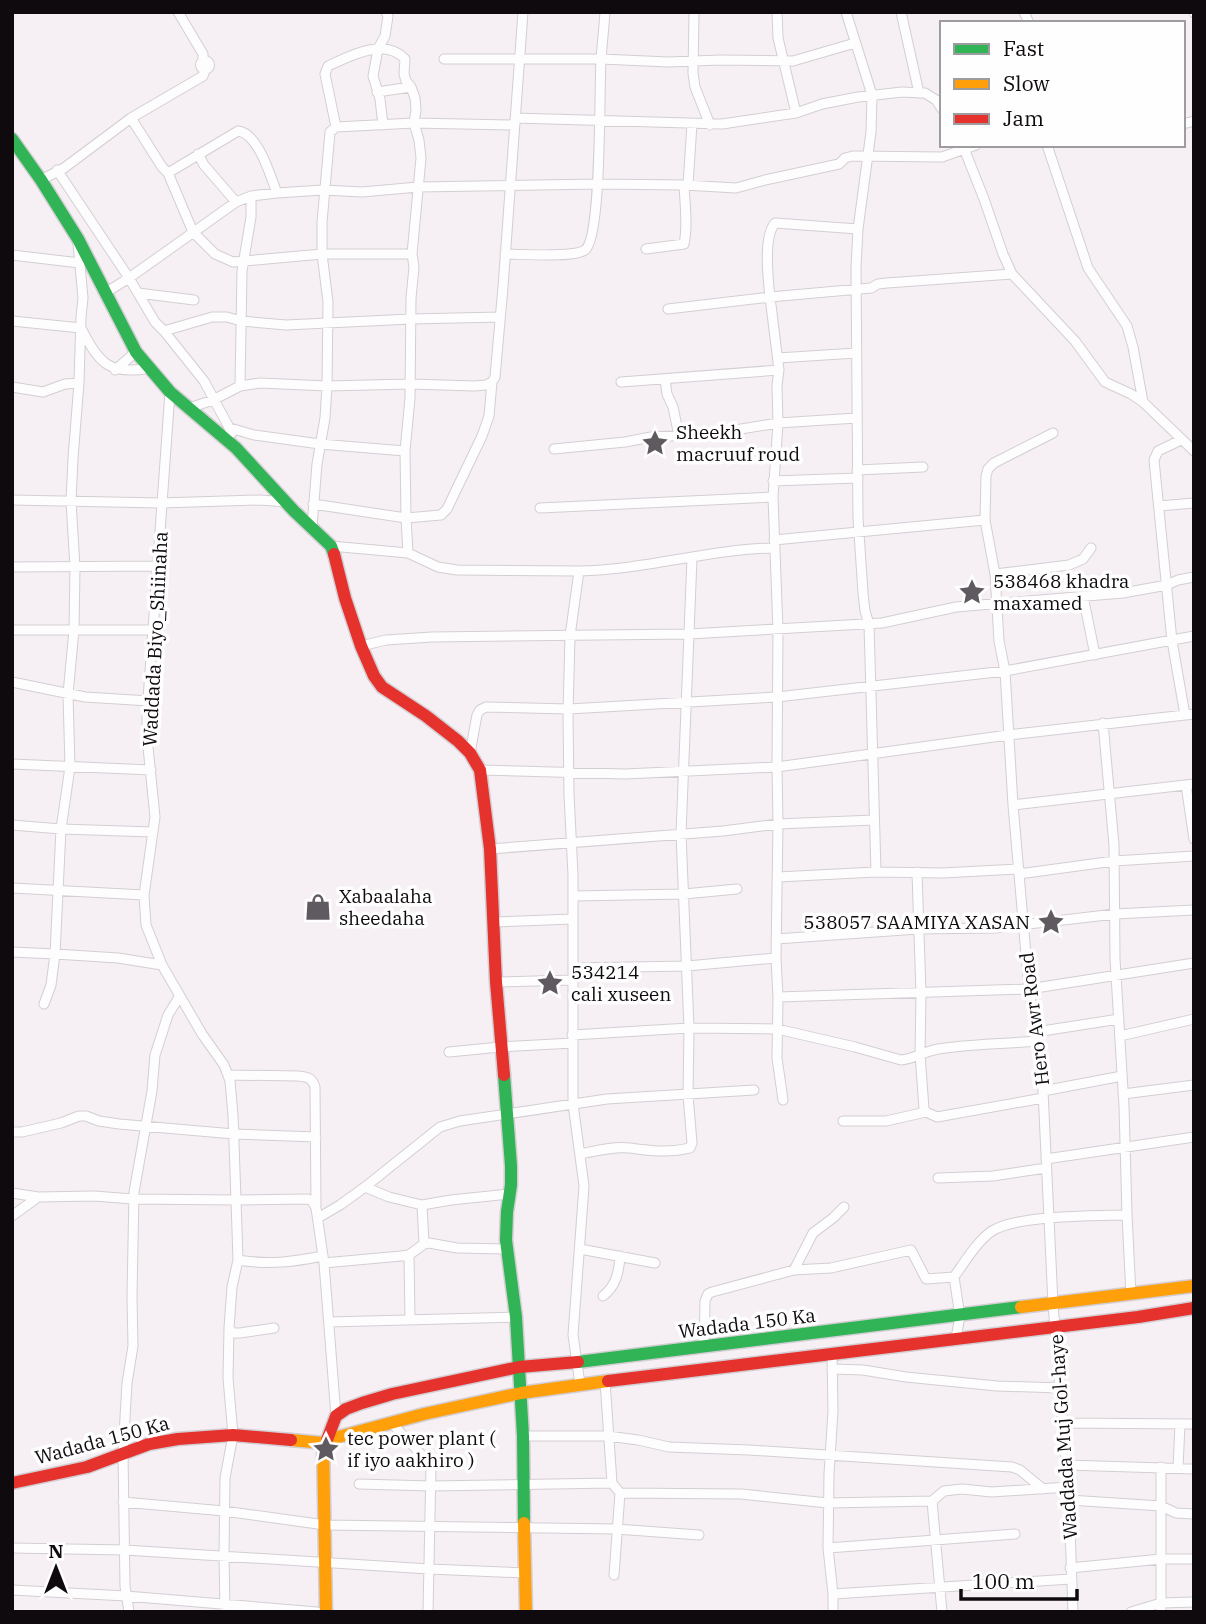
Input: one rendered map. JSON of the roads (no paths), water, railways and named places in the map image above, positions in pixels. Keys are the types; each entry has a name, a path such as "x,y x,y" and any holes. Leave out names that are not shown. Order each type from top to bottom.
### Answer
{"street":[{"path":"41,180 81,155 131,118 203,76 203,54 178,12"},
{"path":"383,125 373,76 378,49 385,36 388,16 386,12"},
{"path":"313,504 406,518 441,515 447,509 485,426 495,377 523,12"},
{"path":"506,254 569,255 583,252 589,247 593,236 597,184 605,12"},
{"path":"694,12 695,87 710,125"},
{"path":"777,12 782,60 796,113"},
{"path":"846,12 872,95 871,132 858,229 856,352 859,532 863,593 869,624 876,872"},
{"path":"901,12 919,93"},
{"path":"444,59 793,61 855,43"},
{"path":"335,127 325,74 328,66 357,52 378,49 392,50 402,55 405,59 406,81 415,98 414,123 421,158 412,254 414,267 410,398 405,451 408,553"},
{"path":"377,92 411,87"},
{"path":"312,527 327,386 328,302 321,254 323,190 330,132 335,127 600,120 710,125 796,113 822,104 872,95 925,93 939,99"},
{"path":"131,118 168,173 193,232 215,254 233,262 321,254 412,254"},
{"path":"646,249 684,244 687,231 686,185 692,124"},
{"path":"168,173 238,131 244,132 256,145 277,193"},
{"path":"12,139 78,239 136,352 170,392 236,447 331,546 361,646 374,676 382,687 458,741 470,753 480,770 490,849 500,1046 511,1166 506,1227 516,1317 523,1436 526,1612"},
{"path":"1048,147 1088,268 1127,326 1143,402"},
{"path":"105,293 236,202 251,196 323,190 362,192 418,187 511,185 686,185 736,188 839,164 845,158 868,155 942,157 963,148 1012,274 1075,341 1105,382 1143,402 1194,451"},
{"path":"198,154 236,202"},
{"path":"58,170 155,322 204,381 230,428 236,447"},
{"path":"240,386 242,271 251,217 251,196"},
{"path":"783,1100 776,1058 778,630 773,497 779,370 768,276 768,244 771,228 775,223 858,229"},
{"path":"44,1004 51,985 55,954 61,829 70,767 68,694 74,630 75,566 71,500 72,458 83,298 78,239"},
{"path":"12,255 80,263"},
{"path":"668,309 871,288 887,283 1012,274"},
{"path":"138,293 194,300"},
{"path":"164,331 212,317 286,325 500,317"},
{"path":"12,321 80,328"},
{"path":"80,328 93,352 115,370 150,368"},
{"path":"115,370 136,352"},
{"path":"778,358 856,352"},
{"path":"621,382 779,370"},
{"path":"665,379 679,436"},
{"path":"189,408 213,400 240,386 260,383 475,386 492,382"},
{"path":"12,387 43,392 65,384 79,383"},
{"name":"Waddada Biyo_Shiinaha","path":"170,392 147,737 155,817 144,895 146,925 162,965 230,1081 238,1260 232,1287 229,1328 228,1378 233,1435 225,1478 225,1608"},
{"path":"554,449 651,437 722,432 778,423 857,418"},
{"path":"230,428 254,435 320,444 405,451"},
{"name":"Hero Awr Road","path":"1052,433 994,463 988,469 985,520 995,574 999,641 1005,671 1023,926 1043,1094 1053,1304"},
{"path":"480,770 625,774 776,767 1008,735 1189,714 1172,641 1154,460 1158,451 1181,440"},
{"path":"774,481 923,467"},
{"path":"540,508 773,497"},
{"path":"12,500 287,502"},
{"path":"1159,506 1194,503"},
{"path":"331,546 408,553 438,568 610,571 859,532 985,520"},
{"path":"995,574 1069,565 1083,559 1091,548"},
{"path":"580,1153 629,1148 679,1151 690,1148 692,1143 688,1095 689,1028 681,834 692,558"},
{"path":"12,566 158,566"},
{"path":"579,571 570,636 569,772 573,896 573,1104 584,1186 573,1335 580,1384"},
{"path":"361,646 386,640 432,637 689,634 882,623 956,607 1123,593 1194,577"},
{"path":"1083,596 1095,655"},
{"path":"12,630 153,630"},
{"path":"470,753 477,715 486,707 569,709 777,698 1005,671 1194,636"},
{"path":"12,682 102,699 149,701"},
{"path":"1103,723 1114,861 1116,976 1124,1094 1131,1295"},
{"path":"12,764 151,769"},
{"path":"1013,805 1190,785 1194,839"},
{"path":"490,849 778,824 874,820"},
{"path":"12,825 153,832"},
{"path":"778,877 876,872 1019,871 1194,856"},
{"path":"917,873 920,1054 926,1112"},
{"path":"12,888 144,895"},
{"path":"573,896 684,894 737,889"},
{"path":"776,939 918,929 995,928 1115,914 1194,910"},
{"path":"494,922 572,919"},
{"path":"12,952 118,958 162,965"},
{"path":"573,968 687,966 776,958"},
{"path":"778,997 1029,989 1194,963"},
{"path":"496,982 573,980"},
{"path":"129,1612 126,1596 123,1453 127,1383 133,1346 133,1199 155,1055 168,1015 179,997"},
{"path":"449,1052 689,1028 777,1029 907,1060 943,1048 1037,1036 1119,1019"},
{"path":"1120,1036 1194,1019"},
{"path":"228,1074 310,1078 315,1087 317,1213 324,1259 336,1416 325,1441 326,1612"},
{"path":"844,1121 886,1121 926,1112 937,1117 1122,1076"},
{"path":"1124,1094 1194,1085"},
{"path":"317,1213 341,1205 440,1127 460,1121 607,1099 754,1090"},
{"path":"12,1132 22,1132 86,1116 108,1124 234,1134 316,1137"},
{"path":"938,1178 993,1177 1125,1147 1194,1137"},
{"path":"365,1187 389,1197 422,1205 509,1194"},
{"path":"12,1193 38,1197 94,1196 133,1199 308,1199 312,1201 317,1213"},
{"path":"12,1216 38,1197"},
{"path":"422,1205 424,1244"},
{"path":"794,1270 813,1233 844,1207"},
{"path":"956,1338 960,1316 954,1277 969,1254 992,1231 1012,1223 1127,1215"},
{"path":"238,1260 260,1264 408,1255 424,1244 433,1243 457,1248 507,1249"},
{"path":"580,1249 655,1263"},
{"path":"704,1347 705,1301 712,1292 794,1270 831,1268 911,1250 926,1279 954,1277"},
{"path":"408,1255 410,1320"},
{"path":"603,1296 618,1276 620,1256"},
{"name":"Wadada 150 Ka","path":"336,1416 346,1409 392,1394 519,1367 704,1347 1194,1286"},
{"name":"Waddada Muj Gol-haye","path":"1053,1304 1067,1465 1073,1612"},
{"name":"Wadada 150 Ka","path":"12,1483 87,1467 149,1444 178,1439 233,1435 325,1441 424,1414 520,1393 1194,1308"},
{"path":"328,1322 516,1317"},
{"path":"229,1328 233,1333 240,1334 274,1328"},
{"path":"832,1354 834,1411 828,1503 832,1612"},
{"path":"832,1369 863,1370 997,1386 1060,1388"},
{"path":"605,1381 612,1483 620,1493 614,1575"},
{"path":"392,1423 431,1467 428,1612"},
{"path":"1062,1423 1194,1424"},
{"path":"1178,1468 1180,1424"},
{"path":"523,1436 608,1436 669,1447 1012,1467 1020,1470 1043,1489"},
{"path":"1067,1465 1194,1469"},
{"path":"1161,1467 1161,1607"},
{"path":"359,1484 431,1486 612,1483"},
{"path":"620,1493 741,1494 828,1503 932,1501 944,1491 962,1489 992,1492 1068,1487"},
{"path":"1069,1500 1161,1506 1177,1513 1194,1514"},
{"path":"932,1501 942,1612"},
{"path":"123,1502 224,1511 325,1525 616,1529 699,1535"},
{"path":"828,1548 1015,1534"},
{"path":"12,1548 125,1550 525,1573"},
{"path":"1070,1568 1161,1559 1194,1559"},
{"path":"833,1594 1071,1579"},
{"path":"12,1590 126,1596 225,1608 317,1612"},
{"path":"1131,1612 1194,1602"}],"place":[{"name":"Sheekh macruuf roud","path":"655,443"},
{"name":"538468 khadra maxamed","path":"972,592"},
{"name":"Xabaalaha sheedaha","path":"318,907"},
{"name":"538057 SAAMIYA XASAN","path":"1051,922"},
{"name":"534214 cali xuseen","path":"550,983"},
{"name":"tec power plant ( if iyo aakhiro )","path":"326,1449"}]}
